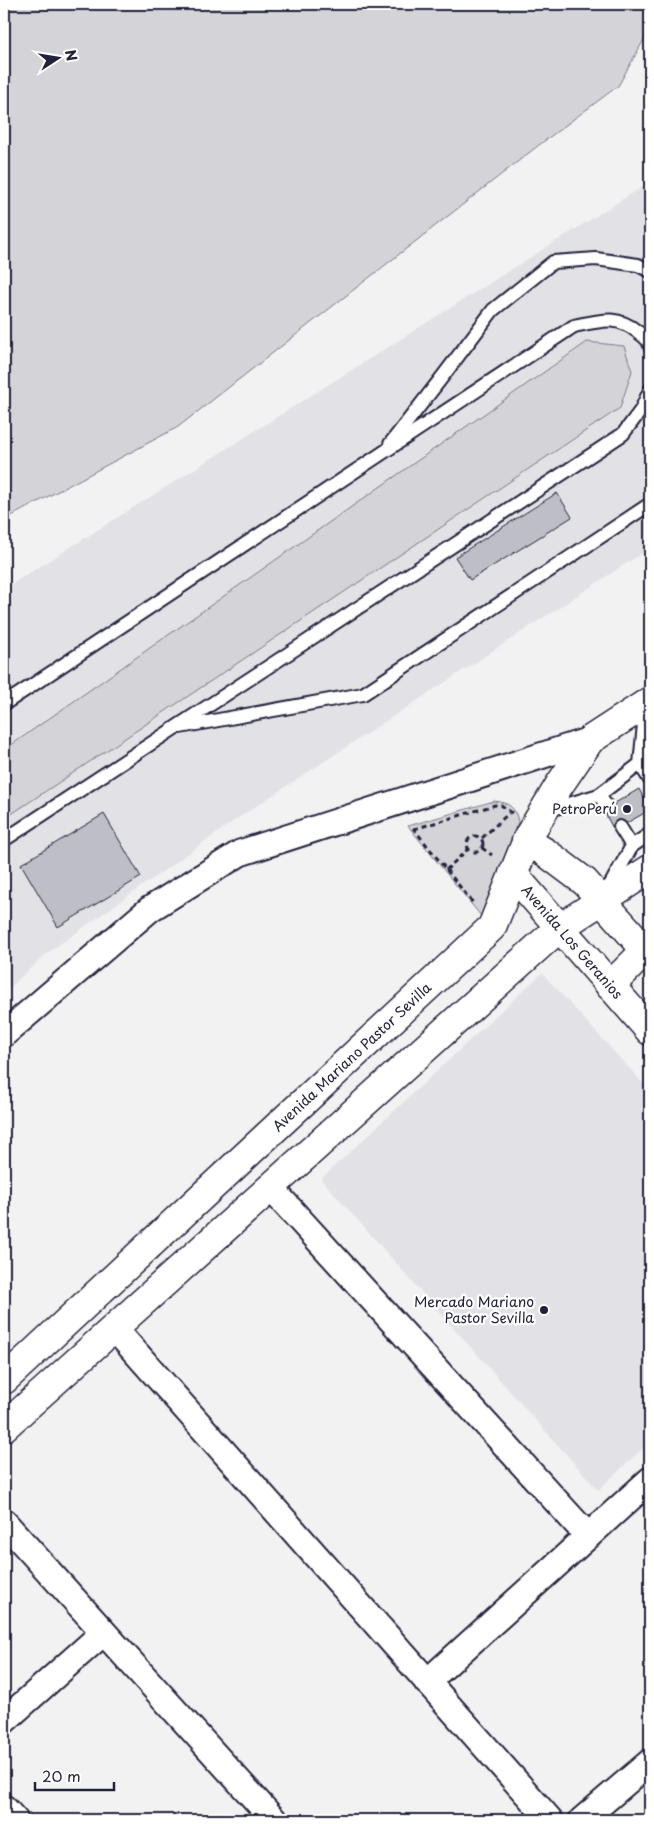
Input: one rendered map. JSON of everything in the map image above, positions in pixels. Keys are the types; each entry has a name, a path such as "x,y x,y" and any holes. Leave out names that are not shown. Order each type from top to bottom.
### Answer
{"main road":[{"name":"Avenida Mariano Pastor Sevilla","path":"4,1380 492,927 513,874 520,831 542,812 590,740 648,702"},
{"path":"520,831 585,882 648,952 610,986"},
{"path":"4,1426 559,928 650,869"},
{"name":"Avenida Los Geranios","path":"513,874 650,1032"}],"street":[{"path":"4,1034 150,908 240,853 590,740"},
{"path":"270,1187 588,1536"},
{"path":"114,1328 550,1820"},
{"path":"427,1682 650,1480"},
{"path":"4,1522 274,1820"},
{"path":"4,1721 103,1633"},
{"path":"582,1820 650,1762"},
{"path":"4,1808 15,1820"}],"lane":[{"path":"384,452 493,310 553,262 596,259 638,265 650,270"},
{"path":"4,704 574,326 608,319 630,325 649,340 650,346"},
{"path":"4,840 623,434 641,410 650,390"},
{"path":"175,728 363,694 650,504"},
{"path":"648,702 640,764 650,780"},
{"path":"542,812 599,795 640,764"},
{"path":"599,795 607,807"},
{"path":"620,827 632,846"},
{"path":"602,900 632,846 650,834"}],"path":[{"path":"392,803 492,927"},
{"path":"414,829 495,805 502,805 510,811 520,831"},
{"path":"482,838 510,811"},
{"path":"472,835 482,838 484,843 479,852 473,852 468,849 466,844 472,835"},
{"path":"446,870 468,849"}],"shaded area":[{"path":"4,4 650,4 650,29 618,86 539,145 178,427 4,520"},
{"path":"650,182 650,548 241,816 46,954 4,993 4,589"},
{"path":"587,342 624,346 632,371 620,408 4,819 4,750"},
{"path":"494,801 508,804 516,813 518,822 481,916 408,826"},
{"name":"Mercado Mariano Pastor Sevilla","path":"542,973 650,1091 650,1442 598,1490 321,1179"}],"building":[{"path":"557,493 572,517 470,580 455,557"},
{"name":"PetroPerú","path":"639,789 650,810 614,830 603,810"},
{"path":"104,814 141,877 58,927 21,864"}],"place":[{"name":"PetroPerú","path":"627,809"},
{"name":"Mercado Mariano Pastor Sevilla","path":"544,1310"}]}
